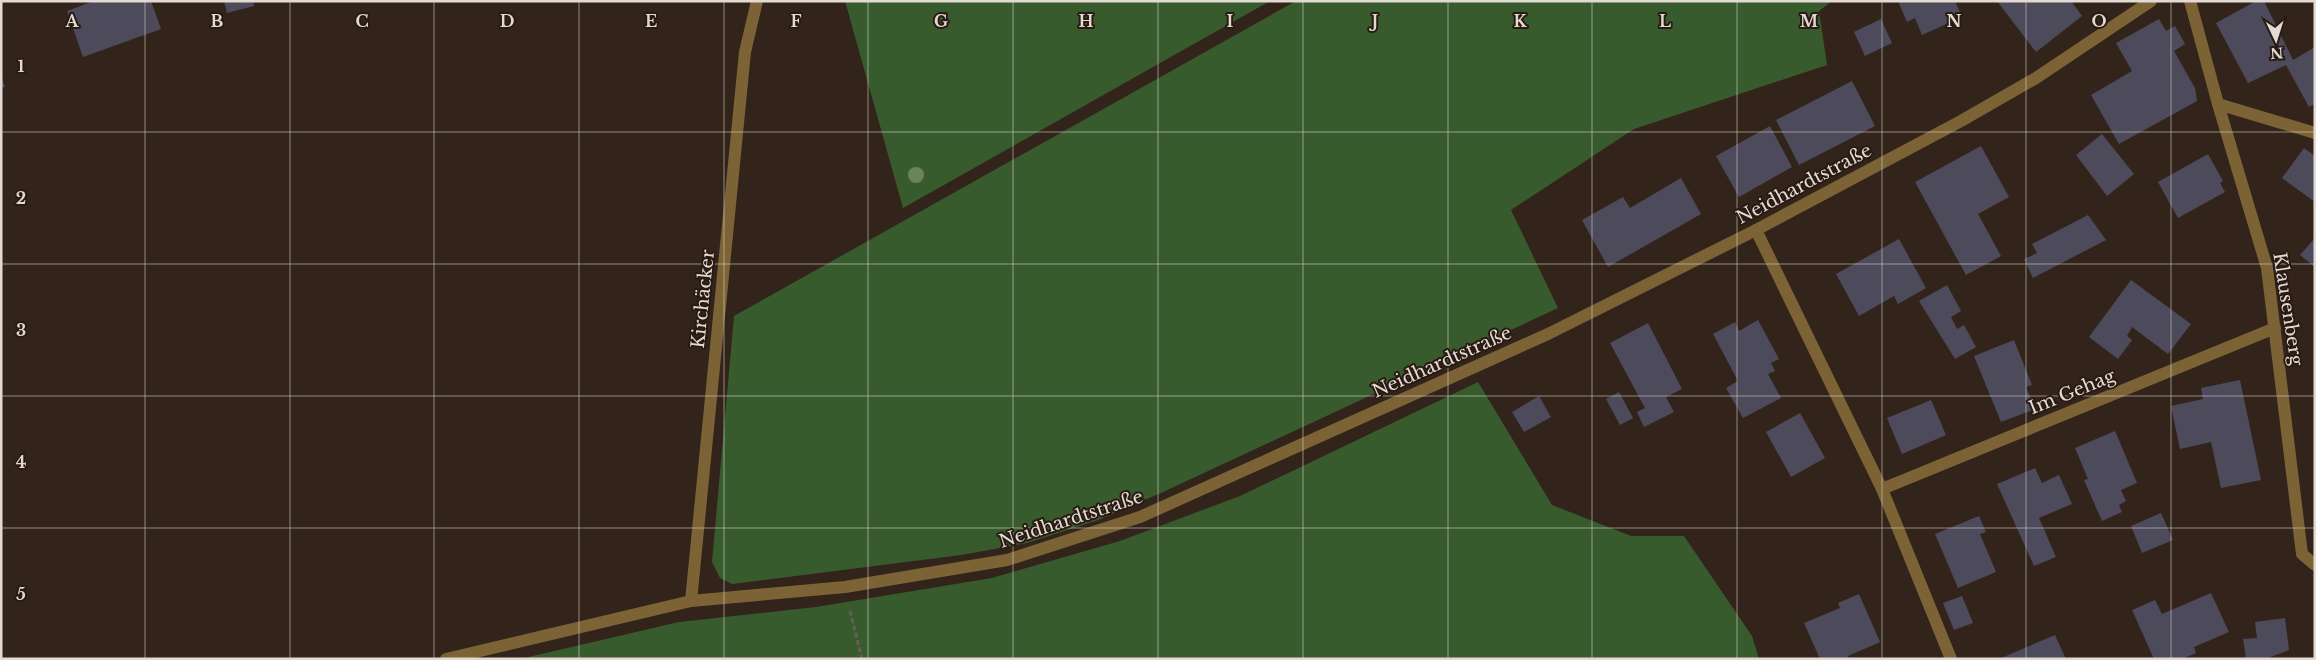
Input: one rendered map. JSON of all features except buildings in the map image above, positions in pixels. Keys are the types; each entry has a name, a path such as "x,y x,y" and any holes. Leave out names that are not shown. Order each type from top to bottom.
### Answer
{"street":[{"name":"Kirchäcker","path":"691,600 745,52 757,1"},
{"name":"Klausenberg","path":"2190,1 2218,104 2267,268 2302,554 2315,564"},
{"name":"Neidhardtstraße","path":"446,659 691,600 845,588 1007,560 1140,517 1548,334 1756,230 1961,121 2036,78 2143,3"},
{"path":"2218,104 2315,133"},
{"path":"1756,230 1882,488 1951,659"},
{"name":"Im Gehag","path":"1882,488 2275,328"}],"path":[{"path":"845,588 862,659"}],"green space":[{"path":"845,1 1270,1 903,208"},
{"path":"1296,1 1832,1 1819,11 1827,65 1634,129 1511,210 1558,308 1163,492 1098,520 1027,543 961,555 732,584 720,578 712,562 734,316"},
{"path":"1478,382 1552,505 1631,536 1684,536 1752,636 1759,659 520,659 679,622 816,607 992,578 1120,541 1240,496"}]}
